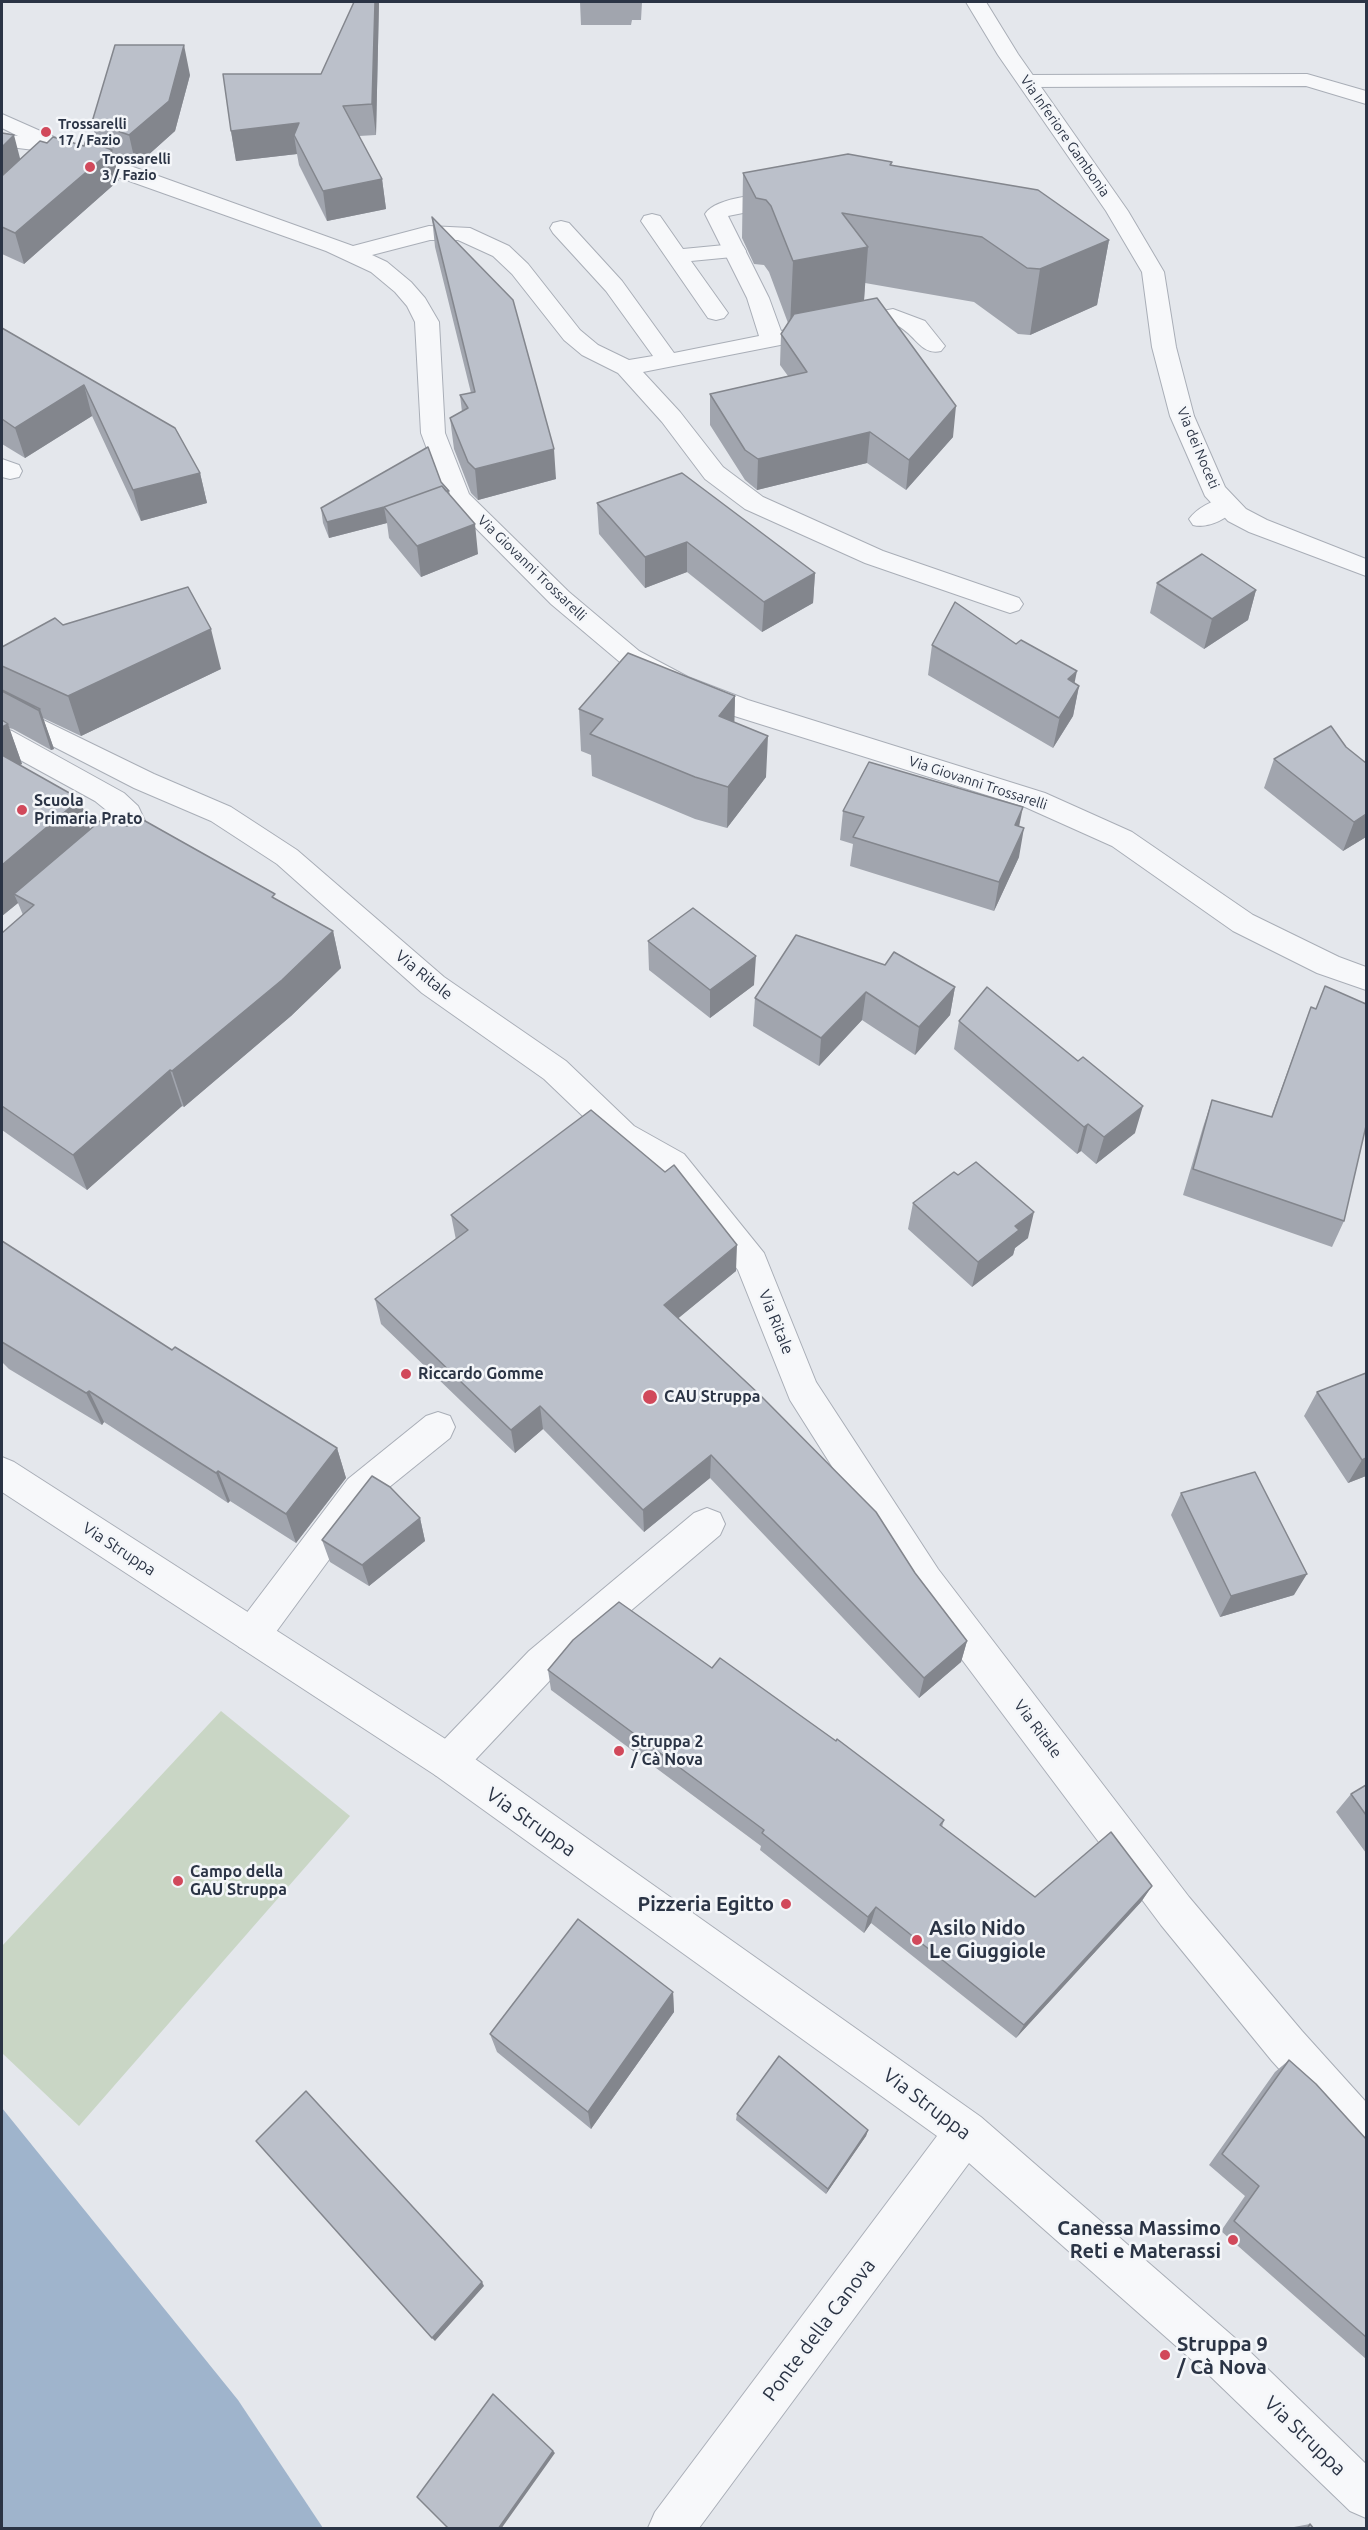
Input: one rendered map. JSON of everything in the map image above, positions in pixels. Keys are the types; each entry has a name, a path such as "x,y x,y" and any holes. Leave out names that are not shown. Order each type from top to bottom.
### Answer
{"street":[{"name":"Via Inferiore Gambonia","path":"976,2 1117,212 1153,272"},
{"path":"1027,81 1307,81 1366,98"},
{"name":"Via Giovanni Trossarelli","path":"2,120 58,147 351,254 379,267 403,287 417,303 427,322 433,433 459,496 560,598 630,657 678,684 738,707 1035,800 1122,839 1243,923 1328,965 1366,979"},
{"path":"2,140 58,147"},
{"path":"36,168 58,147"},
{"path":"772,340 759,298 716,214 724,208 810,194"},
{"path":"652,221 716,313"},
{"path":"561,228 614,286 668,361"},
{"path":"351,254 429,233 447,232 470,237 501,251 520,268 572,335 590,350 627,368 670,417 714,473 754,503 874,557 1010,604"},
{"path":"676,256 735,251"},
{"name":"Via dei Noceti","path":"1153,272 1164,347 1182,416 1214,490 1237,515 1258,526 1366,568"},
{"path":"627,368 893,316 911,320 922,329 933,346"},
{"path":"1202,519 1226,505"},
{"name":"Via Ritale","path":"2,709 144,781 220,814 287,857 433,985 555,1070 623,1135 673,1163 752,1263 802,1389 925,1581 1175,1911 1287,2046 1366,2133"},
{"path":"2,738 112,798 129,813 132,823 82,866"},
{"path":"252,1635 360,1490 438,1427"},
{"name":"Via Struppa","path":"2,1473 448,1762 966,2132 1227,2361 1366,2495"},
{"path":"448,1762 542,1663 707,1524"},
{"name":"Ponte della Canova","path":"671,2529 966,2132"}],"green space":[{"name":"Campo della GAU Struppa","path":"221,1711 350,1816 79,2126 2,2053 2,1946"}],"water":[{"path":"2,2108 238,2400 323,2528 2,2528"}],"building":[{"path":"354,2 375,2 372,104 343,106 382,179 323,191 294,135 299,123 231,131 223,74 321,74"},
{"path":"115,45 184,45 169,101 129,135 92,122"},
{"path":"2,133 14,135 2,147"},
{"path":"53,137 84,146 86,140 112,150 15,233 2,227 2,175 40,141 47,143"},
{"path":"848,154 892,162 890,165 1038,190 1109,240 1040,269 1027,268 982,237 842,213 868,247 793,261 771,206 766,200 756,198 743,173"},
{"path":"432,217 513,300 554,449 475,469 468,462 450,418 468,408 460,395 475,392"},
{"path":"877,298 956,406 909,460 870,432 758,459 745,450 710,394 807,372 781,334 794,314"},
{"path":"2,328 175,428 200,473 133,490 84,385 15,428 2,419"},
{"path":"428,447 441,482 449,491 442,486 384,507 327,522 321,508"},
{"path":"682,473 815,573 764,602 687,542 645,557 597,503"},
{"path":"442,486 475,524 417,546 384,507"},
{"path":"1202,554 1256,590 1212,619 1157,583"},
{"path":"188,587 211,629 68,696 2,666 2,647 55,618 63,625"},
{"path":"955,602 1016,644 1021,640 1077,671 1068,679 1079,686 1059,718 932,645"},
{"path":"628,653 735,696 719,716 768,736 728,787 695,777 590,734 603,719 579,709"},
{"path":"2,690 40,709 38,710"},
{"path":"1331,726 1346,747 1366,763 1366,814 1354,822 1274,759"},
{"path":"2,755 80,799 2,865"},
{"path":"869,762 1023,807 1015,825 1024,828 999,882 853,837 864,817 843,811"},
{"path":"107,815 127,826 138,817 275,894 272,897 333,931 282,980 172,1071 170,1070 73,1155 2,1106 2,933 34,905 14,894"},
{"path":"693,908 756,956 710,990 648,941"},
{"path":"796,935 885,965 894,952 955,987 919,1027 866,992 821,1038 755,998"},
{"path":"1325,986 1366,1004 1366,1126 1344,1221 1193,1169 1212,1100 1272,1117 1311,1007 1316,1009"},
{"path":"987,987 1078,1061 1083,1057 1143,1106 1104,1137 1088,1124 1084,1127 959,1021"},
{"path":"591,1110 665,1172 674,1165 737,1245 664,1305 759,1394 876,1512 915,1573 967,1641 924,1678 711,1455 643,1510 540,1406 511,1430 375,1299 468,1230 451,1215"},
{"path":"976,1162 1034,1212 1015,1226 1019,1230 978,1262 913,1203 954,1172 958,1175"},
{"path":"2,1241 172,1350 175,1347 337,1448 286,1514 218,1471 216,1473 89,1391 86,1393 2,1342"},
{"path":"1366,1373 1366,1458 1362,1460 1317,1392"},
{"path":"1255,1472 1307,1574 1231,1596 1181,1493"},
{"path":"372,1476 390,1487 420,1518 362,1565 322,1540"},
{"path":"619,1602 712,1668 720,1658 836,1741 837,1739 944,1820 940,1825 1035,1897 1111,1832 1152,1886 1024,2025 876,1907 868,1917 762,1833 764,1830 548,1670 573,1640"},
{"path":"1366,1785 1366,1815 1351,1794"},
{"path":"578,1919 673,1992 588,2112 490,2034"},
{"path":"779,2056 868,2130 828,2189 737,2114"},
{"path":"1289,2060 1316,2084 1366,2139 1366,2337 1234,2221 1259,2186 1222,2154"},
{"path":"306,2091 482,2282 432,2338 256,2141"},
{"path":"493,2394 553,2451 498,2529 449,2529 417,2497"}],"place":[{"name":"Trossarelli 17 / Fazio","path":"46,132"},
{"name":"Trossarelli 3 / Fazio","path":"90,167"},
{"name":"Scuola Primaria Prato","path":"22,810"},
{"name":"Riccardo Gomme","path":"406,1374"},
{"name":"CAU Struppa","path":"650,1397"},
{"name":"Struppa 2 / Cà Nova","path":"619,1751"},
{"name":"Campo della GAU Struppa","path":"178,1881"},
{"name":"Pizzeria Egitto","path":"786,1904"},
{"name":"Asilo Nido Le Giuggiole","path":"917,1940"},
{"name":"Canessa Massimo Reti e Materassi","path":"1233,2240"},
{"name":"Struppa 9 / Cà Nova","path":"1165,2355"}]}
